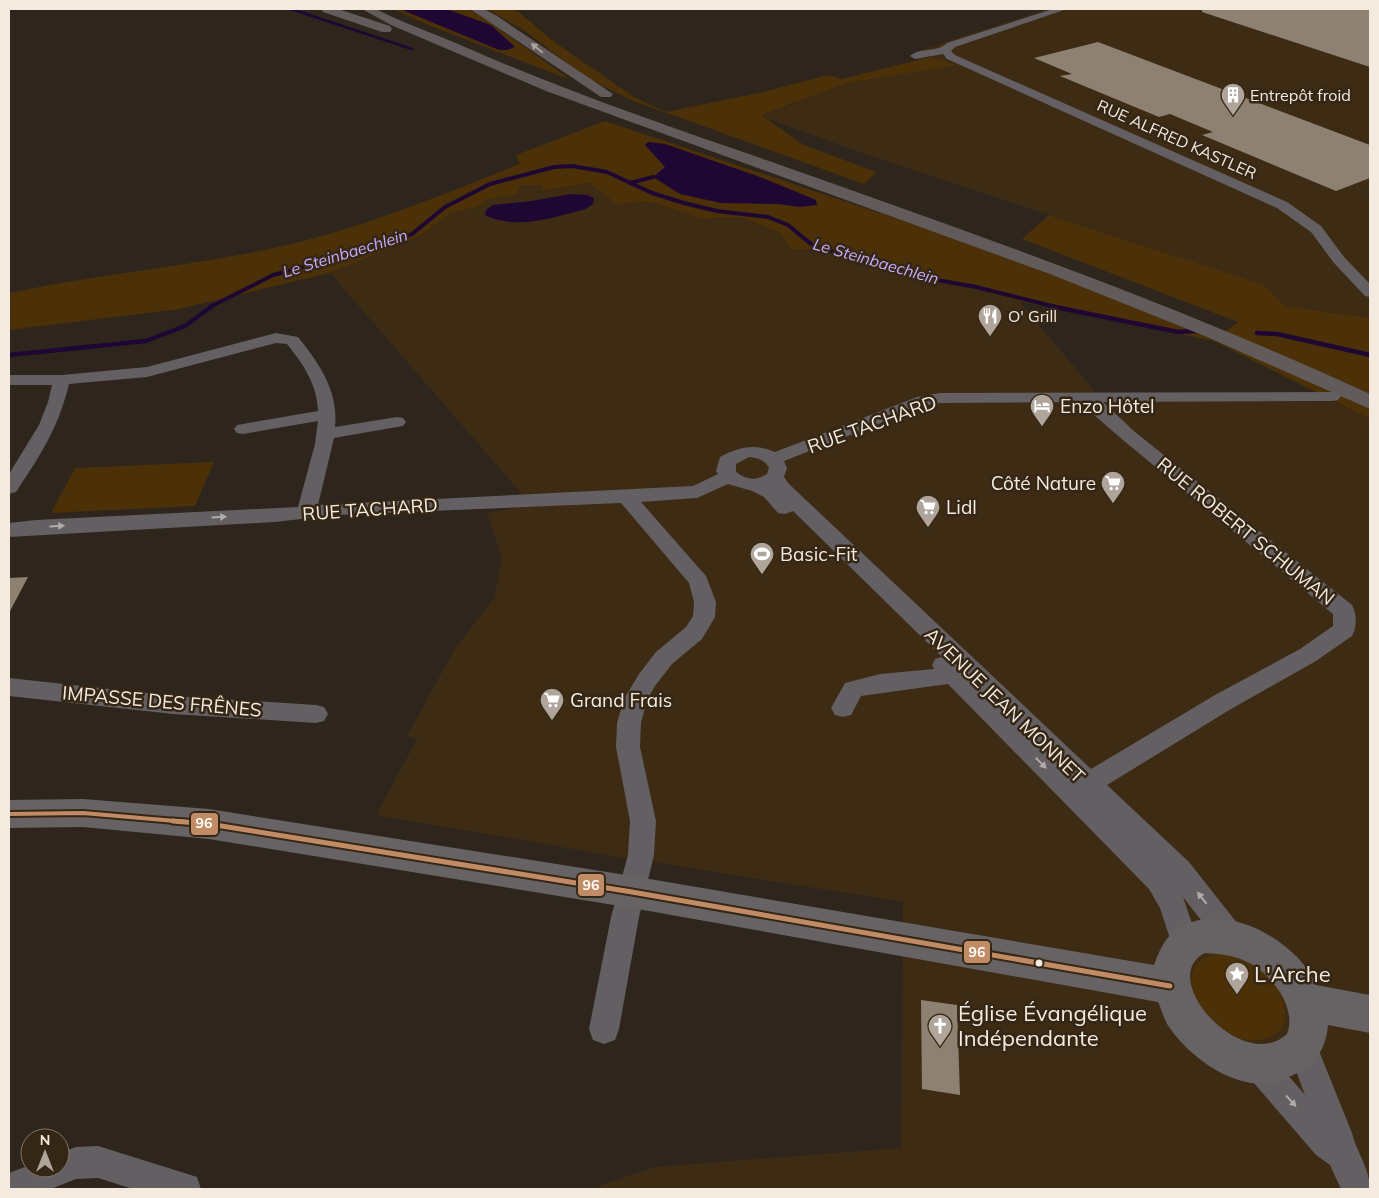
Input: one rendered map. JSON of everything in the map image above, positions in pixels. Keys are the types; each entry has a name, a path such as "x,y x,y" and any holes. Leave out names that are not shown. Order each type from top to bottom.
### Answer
{"highway":[{"path":"327,9 478,59"},
{"path":"368,9 384,18 478,59 638,122 971,238 1134,298 1316,376 1370,402"},
{"path":"381,9 542,76 1115,280 1268,343 1370,390"},
{"path":"476,9 526,39 576,77 652,116"}],"main road":[{"path":"9,814 83,813 209,824 632,892 1170,986"},
{"path":"1205,936 1231,937 1262,950 1275,961 1288,973 1306,1002 1309,1026 1302,1047 1284,1061 1258,1064 1235,1059 1212,1047 1182,1015 1170,986 1172,962 1185,944 1205,936"},
{"path":"1306,1002 1370,1014"}],"street":[{"path":"916,56 945,51 950,45 1062,9"},
{"name":"RUE ALFRED KASTLER","path":"945,51 951,57 1282,205 1316,229 1339,260 1370,293"},
{"path":"9,380 62,380 146,372 285,338 292,340 316,374 324,393 328,414 328,434 306,513"},
{"path":"9,488 45,430 57,401 58,388 62,380"},
{"name":"RUE TACHARD","path":"768,474 923,402 940,398 1332,396"},
{"name":"RUE ROBERT SCHUMAN","path":"1087,784 1223,702 1308,655 1344,630 1344,611 1114,424 1100,411 1090,397"},
{"path":"243,429 328,414"},
{"path":"328,434 397,422"},
{"path":"759,453 768,474 740,483 728,476 725,466 727,461 737,454 759,453"},
{"name":"AVENUE JEAN MONNET","path":"768,474 771,493 959,671 1087,784 1180,871 1231,937"},
{"name":"RUE TACHARD","path":"9,530 306,513 336,509 626,497 697,492 728,476"},
{"path":"604,1030 625,917 641,855 644,821 628,747 629,723 636,699 647,680 664,658 694,633 704,617 705,602 699,581 626,497"},
{"path":"843,708 853,689 872,683 947,677 959,671"},
{"name":"AVENUE JEAN MONNET","path":"959,671 1158,880 1173,904 1185,944"},
{"name":"IMPASSE DES FRÊNES","path":"9,688 173,705 316,714"},
{"path":"1302,1047 1336,1133 1341,1154 1359,1189"},
{"path":"1258,1064 1327,1144 1341,1154"},
{"path":"11,1189 76,1162 98,1162 185,1189"}],"shaded area":[{"path":"393,9 468,9 478,14 571,80 431,26"},
{"path":"400,9 446,9 491,25 515,47 499,50"},
{"path":"487,9 511,9 520,13 553,41 634,97 666,112 763,92 828,75 842,79 930,57 957,65 848,83 761,115 804,145 876,172 864,184 631,100 587,78 525,31"},
{"path":"1048,9 1370,9 1370,191 1367,192 1370,196 1370,318 1285,306 1263,285 871,156 760,116 848,83 955,65 930,57 920,50"},
{"path":"605,121 1005,255 1214,340 1238,322 1022,239 1049,215 1264,285 1285,306 1370,318 1370,419 1214,341 1019,301 826,249 790,249 780,233 741,217 702,219 656,203 616,204 590,183 543,191 543,185 521,185 517,194 490,199 477,207 451,213 420,236 330,273 179,309 9,330 9,293 47,285 203,261 280,247 318,237 445,194 520,164 516,155"},
{"path":"648,142 665,144 760,177 816,200 817,205 801,207 777,204 721,203 680,194 653,177 665,167 645,145"},
{"path":"590,183 616,204 656,203 702,219 741,217 780,233 790,249 826,249 1019,301 1103,401 1334,402 1370,419 1370,1189 591,1189 655,1167 901,1148 903,902 608,855 376,815 417,739 407,736 454,650 494,598 502,558 487,513 514,508 520,492 330,273 420,236 451,213 477,207 490,199 517,194 521,185 543,185 544,191"},
{"path":"571,194 587,195 594,198 593,204 586,209 536,221 510,222 497,220 485,215 486,210 493,205"},
{"path":"214,462 195,506 51,513 75,468"},
{"path":"1221,953 1241,958 1256,965 1269,976 1276,986 1285,1008 1285,1019 1281,1028 1272,1036 1259,1040 1242,1039 1225,1031 1210,1019 1198,1004 1192,987 1192,972 1202,960"}],"building":[{"path":"1202,9 1370,9 1370,67 1202,12"},
{"name":"Entrepôt froid","path":"1098,42 1370,145 1370,178 1336,191 1202,135 1213,132 1170,114 1159,117 1060,76 1072,74 1034,58"},
{"path":"28,577 9,613 9,578"},
{"name":"Église Évangélique Indépendante","path":"921,1000 957,1005 960,1095 922,1089"}],"waterway":[{"path":"291,9 412,49"},
{"name":"Le Steinbaechlein","path":"210,307 273,275 378,247 412,234 445,207 490,184 554,167 572,166 607,172 630,183"},
{"path":"630,183 653,177"},
{"name":"Le Steinbaechlein","path":"630,183 652,193 684,203 717,211 768,217 788,225 811,244 825,250 867,258 932,279 976,287 1056,307"},
{"name":"Le Steinbaechlein","path":"9,355 146,341 185,326 212,306"},
{"name":"Le Steinbaechlein","path":"1050,306 1178,332 1195,331"},
{"name":"Le Steinbaechlein","path":"1257,333 1277,334 1370,355"}],"transit line":[{"name":"96","path":"9,814 83,813 209,824 632,892 1170,986"}],"place":[{"name":"Entrepôt froid","path":"1233,116"},
{"name":"O' Grill","path":"990,337"},
{"name":"Enzo Hôtel","path":"1042,427"},
{"name":"Côté Nature","path":"1113,504"},
{"name":"Lidl","path":"928,528"},
{"name":"Basic-Fit","path":"762,575"},
{"name":"Grand Frais","path":"552,721"},
{"name":"L'Arche","path":"1237,995"},
{"name":"Église Évangélique Indépendante","path":"940,1047"}]}
